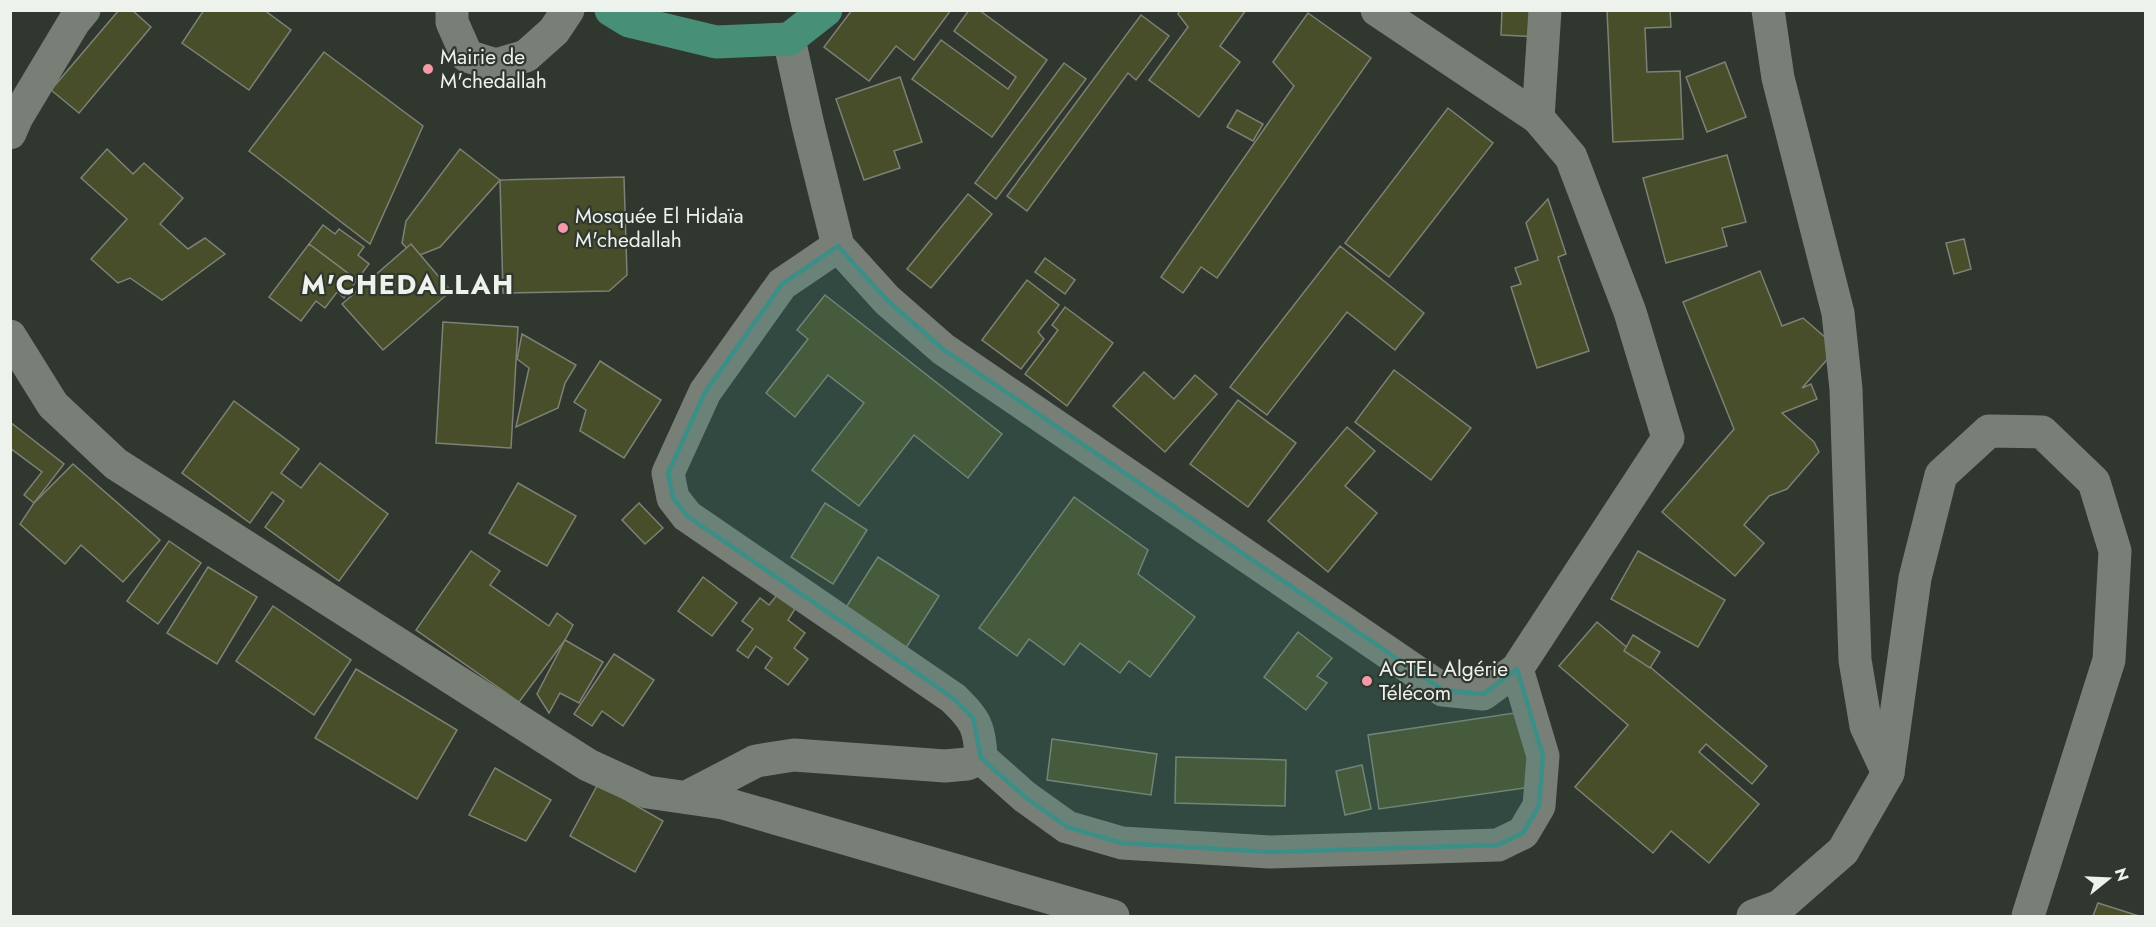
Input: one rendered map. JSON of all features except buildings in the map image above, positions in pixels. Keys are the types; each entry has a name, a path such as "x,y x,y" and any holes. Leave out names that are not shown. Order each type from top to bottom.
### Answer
{"main road":[{"path":"611,10 628,21 716,42 789,39 826,10"}],"street":[{"path":"12,121 74,22 84,10"},
{"path":"452,10 452,22 467,56 496,65 526,56 554,31 567,10"},
{"path":"789,39 838,246 887,300 943,349 1443,690 1483,694 1517,669 1668,438 1630,312 1571,157 1538,118 1377,10"},
{"path":"1538,118 1545,10"},
{"path":"1768,10 1778,78 1838,314 1845,389 1855,660 1866,726 1888,773"},
{"path":"838,246 782,284 705,392 668,473 674,498 687,516 953,698 973,718 981,741 981,759 1024,797 1067,827 1122,843 1269,852 1498,845 1522,833 1539,806 1543,756 1517,669"},
{"path":"10,336 53,405 116,464 588,765 647,792 723,803 1113,916"},
{"path":"1753,916 1780,906 1843,851 1888,773 1915,578 1941,475 1989,431 2042,432 2094,482 2115,551 2109,660 2028,916"},
{"path":"687,797 756,761 794,755 945,766 967,764 981,759"}],"highlighted area":[{"path":"838,246 887,300 943,349 1443,690 1483,694 1517,669 1543,756 1539,806 1523,833 1498,845 1270,852 1122,843 1067,827 1025,797 981,758 973,718 953,698 687,516 673,498 668,473 705,392 782,284"}],"place":[{"name":"Mairie de M'chedallah","path":"428,69"},
{"name":"Mosquée El Hidaïa M'chedallah","path":"563,228"},
{"name":"ACTEL Algérie Télécom","path":"1367,681"}],"district":[{"name":"M'CHEDALLAH","path":"408,284"}]}
